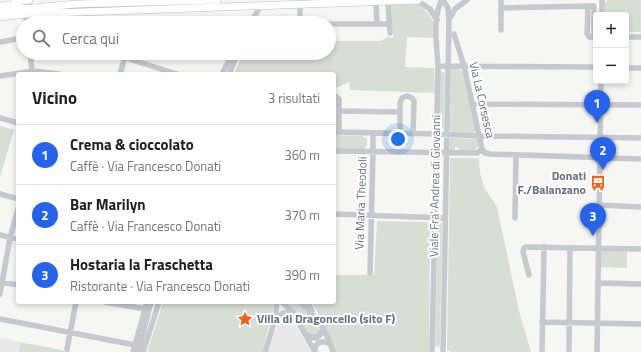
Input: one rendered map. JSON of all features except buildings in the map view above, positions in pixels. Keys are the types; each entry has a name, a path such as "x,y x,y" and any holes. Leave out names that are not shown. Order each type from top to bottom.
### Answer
{"main road":[{"path":"1,4 29,0"},
{"path":"1,4 76,4 218,0"},
{"path":"0,17 25,14 417,0"},
{"path":"0,12 76,4"}],"street":[{"path":"417,0 430,9 437,20"},
{"name":"Viale Fra' Andrea di Giovanni","path":"432,350 438,66 437,20 439,7 443,0 448,8 449,20 443,351"},
{"path":"449,20 455,9 466,0"},
{"path":"501,0 501,30"},
{"path":"602,0 602,12"},
{"path":"388,1 390,33"},
{"path":"376,2 377,24"},
{"path":"300,4 300,16"},
{"path":"255,16 260,6"},
{"path":"501,8 594,6 594,12"},
{"path":"137,16 139,10"},
{"path":"336,24 390,24"},
{"name":"Via La Corsesca","path":"454,34 464,66 482,149 485,152 490,154 641,159"},
{"path":"629,37 641,38"},
{"path":"0,42 16,39"},
{"path":"31,60 32,71"},
{"path":"121,72 124,60"},
{"path":"139,60 172,72"},
{"path":"223,72 229,60"},
{"path":"231,72 235,60"},
{"path":"438,66 593,67"},
{"path":"629,68 641,68"},
{"path":"26,72 50,72"},
{"path":"0,76 16,74"},
{"path":"597,352 601,84"},
{"path":"400,134 400,103 402,98 408,96 414,101 413,134"},
{"path":"336,97 339,99 336,132 641,138"},
{"path":"472,104 641,105"},
{"path":"339,111 400,112"},
{"path":"0,118 16,122"},
{"name":"Via Maria Theodoli","path":"370,273 373,133"},
{"path":"336,151 477,153 482,149"},
{"path":"515,218 516,155"},
{"path":"0,194 16,198"},
{"path":"599,205 641,207"},
{"path":"336,214 445,218"},
{"path":"0,294 10,238 16,216"},
{"path":"0,235 16,239"},
{"path":"529,275 523,252 524,248 526,247 641,249"},
{"path":"542,352 544,247"},
{"path":"569,352 570,248"},
{"path":"1,282 16,285"},
{"path":"598,284 641,284"},
{"path":"67,349 76,304"},
{"path":"116,304 145,309"},
{"path":"133,352 146,304"},
{"path":"138,352 151,304"},
{"path":"143,352 158,304"},
{"path":"265,352 275,319 277,304"},
{"path":"284,304 293,313 315,352"},
{"path":"302,304 313,313"},
{"path":"309,304 323,328 333,352"},
{"path":"275,319 283,312 293,313"},
{"path":"0,319 135,345"},
{"path":"542,322 641,324"},
{"path":"306,334 310,337 316,338 320,335 323,328"},
{"path":"315,352 316,345 320,342 326,342 331,346"},
{"path":"432,350 440,352 443,351"}],"shaded area":[{"path":"607,0 641,0 641,32 629,32 629,12 605,12 605,4"},
{"path":"418,4 432,18 434,38 407,37 405,67 434,68 435,93 350,90 349,82 336,88 336,72 235,72 240,60 336,60 336,41 381,41 388,37 393,38 391,5"},
{"path":"451,69 459,69 462,71 476,130 473,133 452,132 450,130"},
{"path":"443,71 445,74 444,128 440,130 440,73"},
{"path":"0,126 14,130 0,177"},
{"path":"336,135 362,136 367,139 367,145 364,149 336,149"},
{"path":"450,138 477,139 479,145 475,150 459,151 459,148 455,147 455,151 450,150"},
{"path":"479,158 480,173 484,187 497,207 520,315 531,352 451,352 447,350 450,159"},
{"path":"377,221 430,222 429,352 335,352 313,304 336,304 336,275 374,275"},
{"path":"439,222 442,223 442,225 440,344 439,347 437,347 435,345"},
{"path":"601,250 627,251 627,268 601,267"},
{"path":"162,304 274,304 262,352 147,352"},
{"path":"286,304 298,304 313,319 318,327 319,334 317,336 310,336"},
{"path":"287,316 292,319 311,352 268,352 278,320 281,317"},
{"path":"0,338 20,342 19,352 0,352"},
{"path":"20,342 72,352 19,352"}],"place":[{"name":"Crema & cioccolato","path":"597,123"},
{"name":"Bar Marilyn","path":"603,170"},
{"name":"Donati F./Balanzano","path":"598,183"},
{"name":"Hostaria la Fraschetta","path":"593,236"},
{"name":"Villa di Dragoncello (sito F)","path":"245,319"}]}
